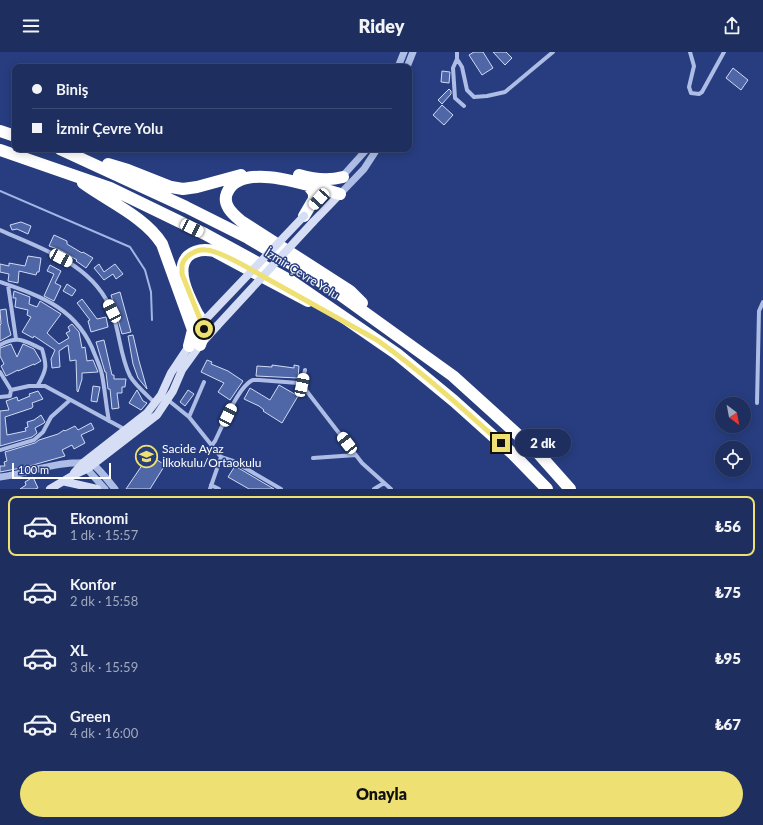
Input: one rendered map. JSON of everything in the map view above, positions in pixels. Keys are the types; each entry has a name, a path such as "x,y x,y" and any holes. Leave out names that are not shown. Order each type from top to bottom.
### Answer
{"highway":[{"path":"0,131 12,135"},
{"name":"İzmir Çevre Yolu","path":"0,150 74,177 110,188 205,234 291,281 397,354 454,401 513,454 548,489"},
{"name":"İzmir Çevre Yolu","path":"66,152 186,207 248,238 328,286 453,376 538,454 570,489"},
{"path":"69,152 128,170 171,187 183,190 240,175 266,171 290,172 340,194"},
{"path":"74,177 102,197 137,218 156,234 201,324"},
{"path":"343,177 332,180 308,181 265,177 242,180 234,184 229,190 226,196 226,204 231,213 241,221 350,291 387,328"},
{"path":"308,181 314,193 314,199 308,219"},
{"path":"201,324 182,274 182,265 186,258 191,254 198,250 206,250 214,251 242,265 377,340"},
{"path":"194,345 193,330 201,324 217,326"}],"main road":[{"path":"87,466 147,413 155,404 161,395 171,373 194,345 217,326 308,219 329,188"},
{"path":"201,324 308,219 340,194"},
{"path":"50,489 87,466 157,415 173,391 194,345"},
{"path":"62,482 97,489"}],"street":[{"path":"399,64 404,52"},
{"path":"408,64 413,52"},
{"path":"457,52 457,59 453,68 455,98 464,106"},
{"path":"457,59 462,67 467,90 474,97 505,92 553,52"},
{"path":"690,52 694,66 689,87 691,93 695,94 702,92 724,52"},
{"path":"329,188 343,177 364,152"},
{"path":"340,194 364,169 375,152"},
{"path":"0,230 73,264 95,283 112,311 118,331 122,353 130,377 155,404"},
{"path":"1,283 34,294 65,311 86,334 102,374 109,421"},
{"path":"8,285 16,339"},
{"path":"757,403 759,311 763,302"},
{"path":"0,346 10,340 16,339 42,349 46,362 45,374 38,385"},
{"path":"302,385 305,370"},
{"path":"0,372 11,390 10,396 0,398"},
{"path":"212,445 216,441 238,395 250,382 253,380 260,380 302,385 362,463 391,489"},
{"path":"189,417 204,382"},
{"path":"11,390 38,385 45,386 126,430"},
{"path":"0,450 34,440 43,432 51,417 70,400"},
{"path":"167,400 189,417 221,457 234,461 281,489"},
{"path":"313,458 356,455"},
{"path":"218,489 210,487 221,457"},
{"path":"0,477 17,475 38,468 60,464 87,466 115,489"},
{"path":"87,466 105,489"},
{"path":"374,489 384,483"}],"building":[{"path":"474,52 483,52 493,68 482,75 469,55"},
{"path":"493,52 506,52 512,58 505,65"},
{"path":"733,68 748,80 741,90 726,78"},
{"path":"442,71 450,72 449,83 441,82"},
{"path":"449,89 451,94 442,104 438,100"},
{"path":"442,105 453,115 444,125 433,115"},
{"path":"21,222 31,226 28,234 17,229 12,230 10,225"},
{"path":"54,235 67,241 67,244 93,258 86,268 76,261 77,260 60,250 49,246"},
{"path":"28,256 41,258 39,272 37,272 36,275 19,271 18,283 8,281 9,274 0,272 0,264 9,266 9,263 25,266"},
{"path":"99,264 104,272 115,264 123,274 116,279 113,274 104,280 94,268"},
{"path":"50,265 61,271 55,283 61,286 54,301 44,296 54,274 47,271"},
{"path":"67,284 76,290 72,296 63,291"},
{"path":"14,291 30,297 29,304 37,307 40,301 61,314 47,333 59,344 69,338 66,333 70,331 68,327 72,324 79,332 82,348 85,347 87,361 93,360 98,372 82,373 82,379 78,392 76,360 70,361 68,345 59,351 60,367 52,368 51,359 55,350 34,336 33,338 22,332 31,317 27,315 28,310 15,307 16,298 13,298"},
{"path":"120,292 131,332 122,334 111,295"},
{"path":"82,299 97,319 106,317 108,327 91,332 88,321 90,320 77,303"},
{"path":"6,309 11,335 0,341 0,310"},
{"path":"133,335 147,389 138,378 133,364 128,336"},
{"path":"104,340 114,379 126,379 125,387 122,387 122,393 117,393 119,408 112,409 110,389 108,389 106,372 96,342"},
{"path":"11,344 17,357 23,344 34,349 41,361 6,376 1,366 4,364 0,356 0,348"},
{"path":"207,360 212,362 211,364 228,371 243,381 230,400 218,392 224,383 201,372"},
{"path":"272,365 294,368 294,365 299,366 298,378 256,376 257,366 272,367"},
{"path":"279,385 298,396 282,423 263,411 264,410 259,406 244,399 250,388 270,400"},
{"path":"93,386 100,387 97,402 91,401"},
{"path":"137,390 143,401 147,403 141,410 129,403"},
{"path":"188,390 194,394 185,406 180,402"},
{"path":"38,391 43,399 32,403 32,408 5,417 7,435 26,431 25,428 28,427 27,422 34,420 41,415 45,422 35,428 37,433 32,437 0,446 0,411 9,410 6,401 17,397 18,401 30,396 29,394"},
{"path":"91,423 94,429 81,435 85,443 74,449 72,445 62,450 65,456 26,467 0,472 0,466 5,466 4,462 7,461 5,452 35,443 75,426 78,430"},
{"path":"149,455 165,465 150,489 126,489"},
{"path":"235,466 274,489 249,489 228,477"},
{"path":"33,477 38,488 20,489 26,485 25,482"}],"waterway":[{"path":"0,191 130,247 145,270 151,292 152,320"}],"place":[{"name":"Sacide Ayaz İlkokulu/Ortaokulu","path":"146,456"}],"route":[{"path":"204,329 203,323 192,301 182,274 182,265 186,258 198,250 214,251 242,265 377,340 397,354 454,401 501,443"}]}
